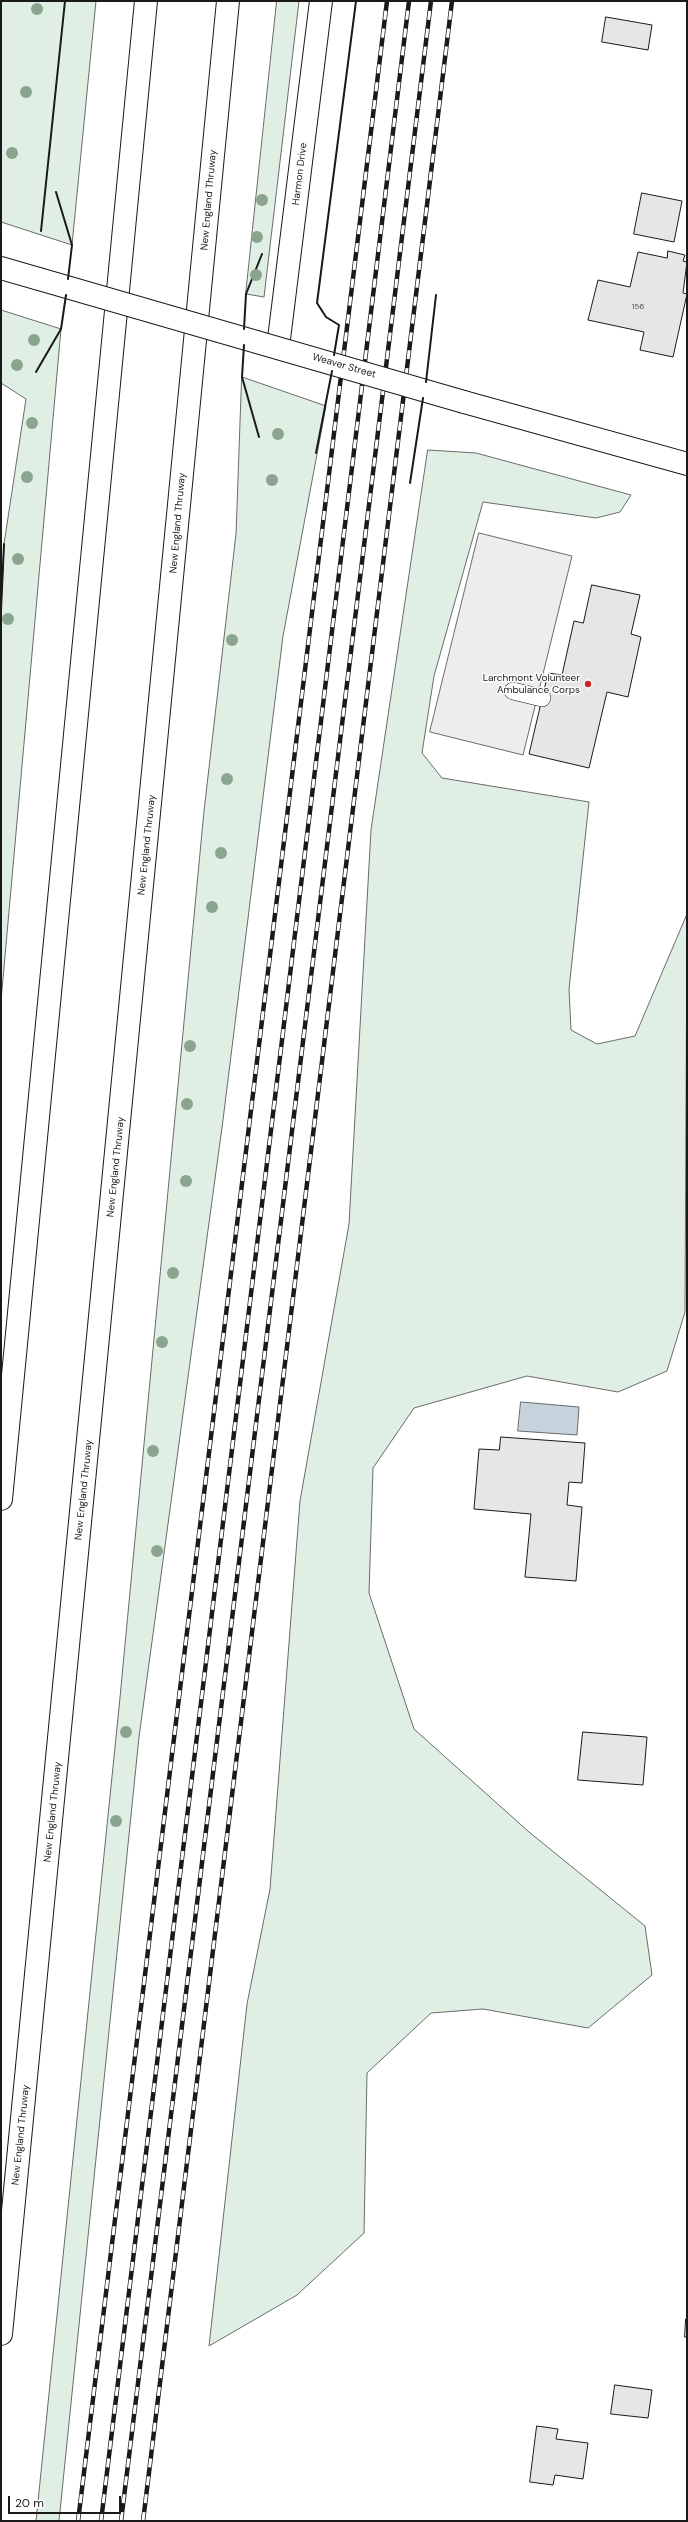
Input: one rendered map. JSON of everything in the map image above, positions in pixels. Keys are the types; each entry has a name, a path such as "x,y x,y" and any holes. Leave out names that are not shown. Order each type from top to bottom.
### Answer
{"main road":[{"path":"1,1499 146,1"},
{"name":"New England Thruway","path":"1,2334 228,1"},
{"name":"Harmon Drive","path":"278,347 320,1"},
{"name":"Weaver Street","path":"1,268 464,402 687,464"}],"lane":[{"path":"513,691 542,698"}],"green space":[{"path":"1,1 96,1 72,245 1,222"},
{"path":"277,1 299,1 264,297 246,294"},
{"path":"1,310 61,329 1,1001 1,610 4,544 26,399 1,383"},
{"path":"242,377 326,406 283,636 223,1120 139,1737 59,2521 36,2521 119,1708 204,811 236,534"},
{"path":"428,450 476,453 631,495 620,512 596,518 483,502 434,676 422,753 442,778 589,802 569,989 571,1030 597,1044 635,1036 687,914 685,1312 667,1371 618,1392 527,1376 414,1408 373,1468 369,1593 414,1729 529,1832 645,1926 652,1975 588,2028 483,2009 431,2013 367,2073 364,2233 297,2295 209,2346 247,2004 270,1889 300,1501 349,1224 371,830"}],"shaded area":[{"path":"479,533 572,556 523,755 430,732"},
{"path":"521,1402 579,1407 577,1435 518,1431"}],"building":[{"path":"606,17 652,25 648,50 602,42"},
{"path":"642,193 682,201 674,242 634,234"},
{"path":"668,251 685,255 683,261 687,262 683,293 687,294 673,357 640,350 644,332 588,320 598,280 630,287 638,252 667,258"},
{"name":"Larchmont Volunteer Ambulance Corps","path":"592,585 640,595 631,634 641,637 628,697 607,692 589,768 529,754 548,673 562,675 574,621 583,623"},
{"path":"501,1437 585,1443 582,1483 569,1482 567,1505 582,1507 576,1581 525,1577 531,1514 474,1509 479,1449 499,1450"},
{"path":"583,1732 647,1737 643,1785 578,1780"},
{"path":"686,2319 687,2337 685,2337"},
{"path":"615,2385 652,2390 648,2418 611,2414"},
{"path":"537,2426 558,2429 556,2439 588,2443 583,2479 555,2475 553,2485 530,2482"}],"railway":[{"path":"78,2521 387,1"},
{"path":"101,2521 409,1"},
{"path":"121,2521 431,1"},
{"path":"143,2521 452,1"}],"wall":[{"path":"41,231 65,1"},
{"path":"334,355 339,325 326,317 317,303 356,1"},
{"path":"56,192 72,245 68,279"},
{"path":"244,329 246,294 262,254"},
{"path":"36,372 61,329 66,295"},
{"path":"426,382 436,295"},
{"path":"244,345 242,377 259,437"},
{"path":"316,453 332,371"},
{"path":"410,483 423,398"},
{"path":"1,610 4,544"}],"place":[{"name":"Larchmont Volunteer Ambulance Corps","path":"588,684"}]}
